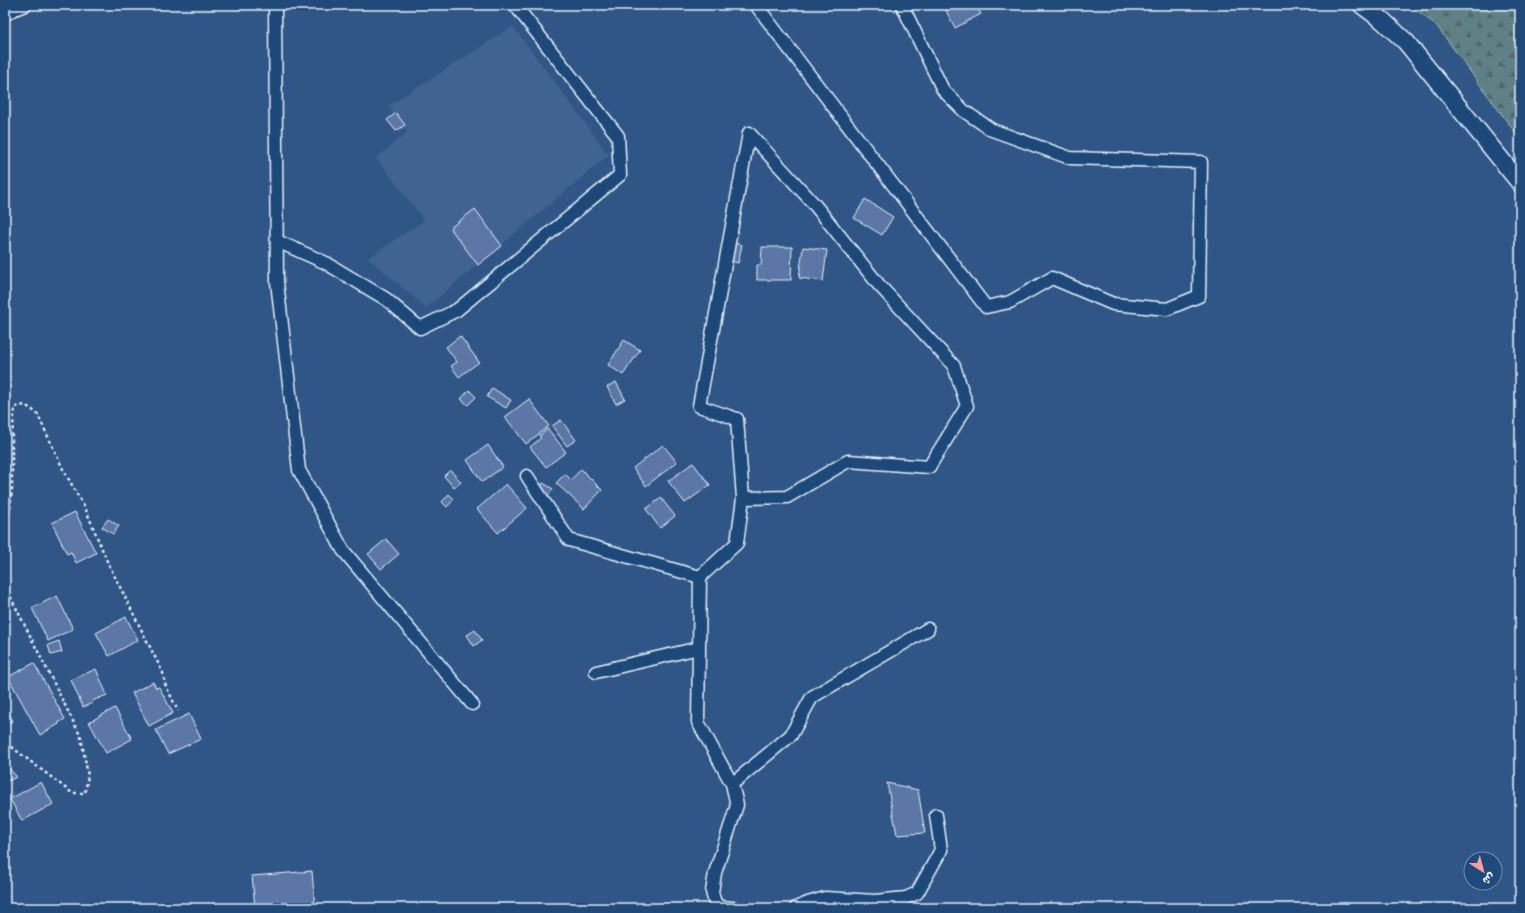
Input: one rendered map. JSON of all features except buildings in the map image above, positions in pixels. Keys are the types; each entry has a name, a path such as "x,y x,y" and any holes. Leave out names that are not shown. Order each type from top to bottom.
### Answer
{"street":[{"path":"5,15 12,10 25,5"},
{"path":"275,5 277,282 299,470 343,550 472,704"},
{"path":"277,241 326,264 386,299 420,328 457,310 620,175 618,136 515,5"},
{"path":"756,5 986,307 1010,302 1052,278 1113,304 1167,309 1199,296 1201,162 1070,158 992,130 964,111 943,90 902,5"},
{"path":"1362,5 1382,20 1406,42 1520,184"},
{"path":"734,908 720,907 715,903 712,892 715,873 737,805 732,784 698,722 700,577 737,543 743,498 737,419 699,406 749,132 814,204 879,285 954,366 967,406 929,467 848,460 787,497 743,498"},
{"path":"527,476 569,540 700,577"},
{"path":"732,784 791,735 812,697 928,629"},
{"path":"596,672 699,648"},
{"path":"796,908 825,898 875,901 906,898 918,893 941,850 936,814"}],"path":[{"path":"5,556 12,489 12,434 15,407 25,405 37,413 63,469 86,510 107,561 163,674 165,684 178,711"},
{"path":"5,586 81,737 88,776 85,793 72,793 5,742"}],"shaded area":[{"path":"513,26 609,155 426,308 368,258 424,220 376,158 407,132 388,106"}],"green space":[{"path":"1410,5 1520,5 1520,139 1436,25"}]}
